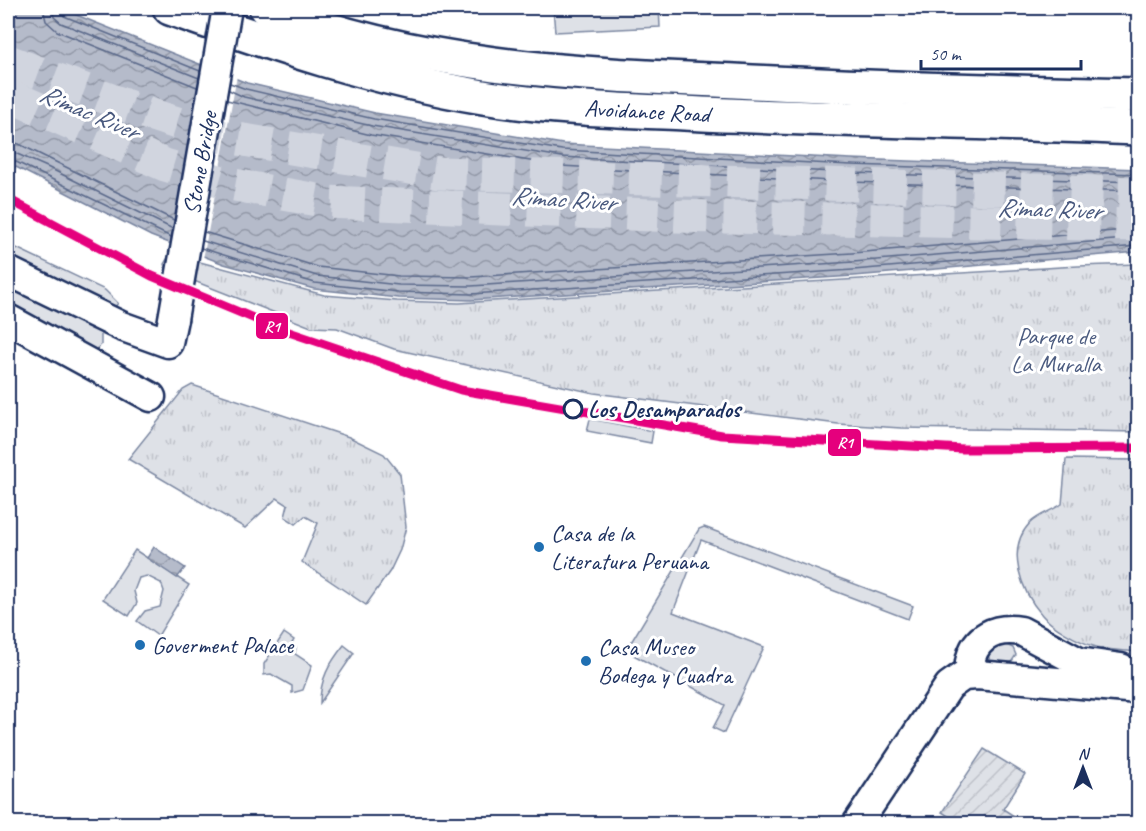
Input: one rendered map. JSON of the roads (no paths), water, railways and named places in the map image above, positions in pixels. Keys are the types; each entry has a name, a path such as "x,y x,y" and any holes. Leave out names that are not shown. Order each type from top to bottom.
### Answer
{"highway":[{"name":"Avoidance Road","path":"170,8 287,50 393,80 485,98 588,108 758,117 1138,128"},
{"name":"Avoidance Road","path":"266,8 393,48 486,65 590,74 744,82 1138,95"}],"street":[{"name":"Stone Bridge","path":"8,271 120,326 170,331 226,8"},
{"path":"8,319 151,397"},
{"path":"977,675 970,662 979,640 991,633 1012,630 1021,631 1030,638 1079,662 1138,670"},
{"path":"1018,677 1032,660 1033,649 1030,638"},
{"path":"857,824 949,686 963,676 1018,677 1138,688"}],"water":[{"name":"Rimac River","path":"8,8 59,8 247,83 375,113 563,144 851,159 1138,169 1138,252 854,276 471,300 398,298 314,289 224,264 151,236 8,163"},
{"path":"154,547 185,568 177,578 147,558"}],"tunnel":[{"path":"8,61 143,112 214,135 439,173 1138,193"},
{"path":"8,95 165,165 229,184 328,202 675,216 1138,225"}],"railway":[{"path":"8,199 152,276 277,328 461,390 573,410"}],"place":[{"name":"Los Desamparados","path":"573,409"},
{"name":"Casa de la Literatura Peruana","path":"539,547"},
{"name":"Goverment Palace","path":"140,645"},
{"name":"Casa Museo Bodega y Cuadra","path":"586,661"}],"park label":[{"name":"Parque de La Muralla","path":"1056,350"}]}
